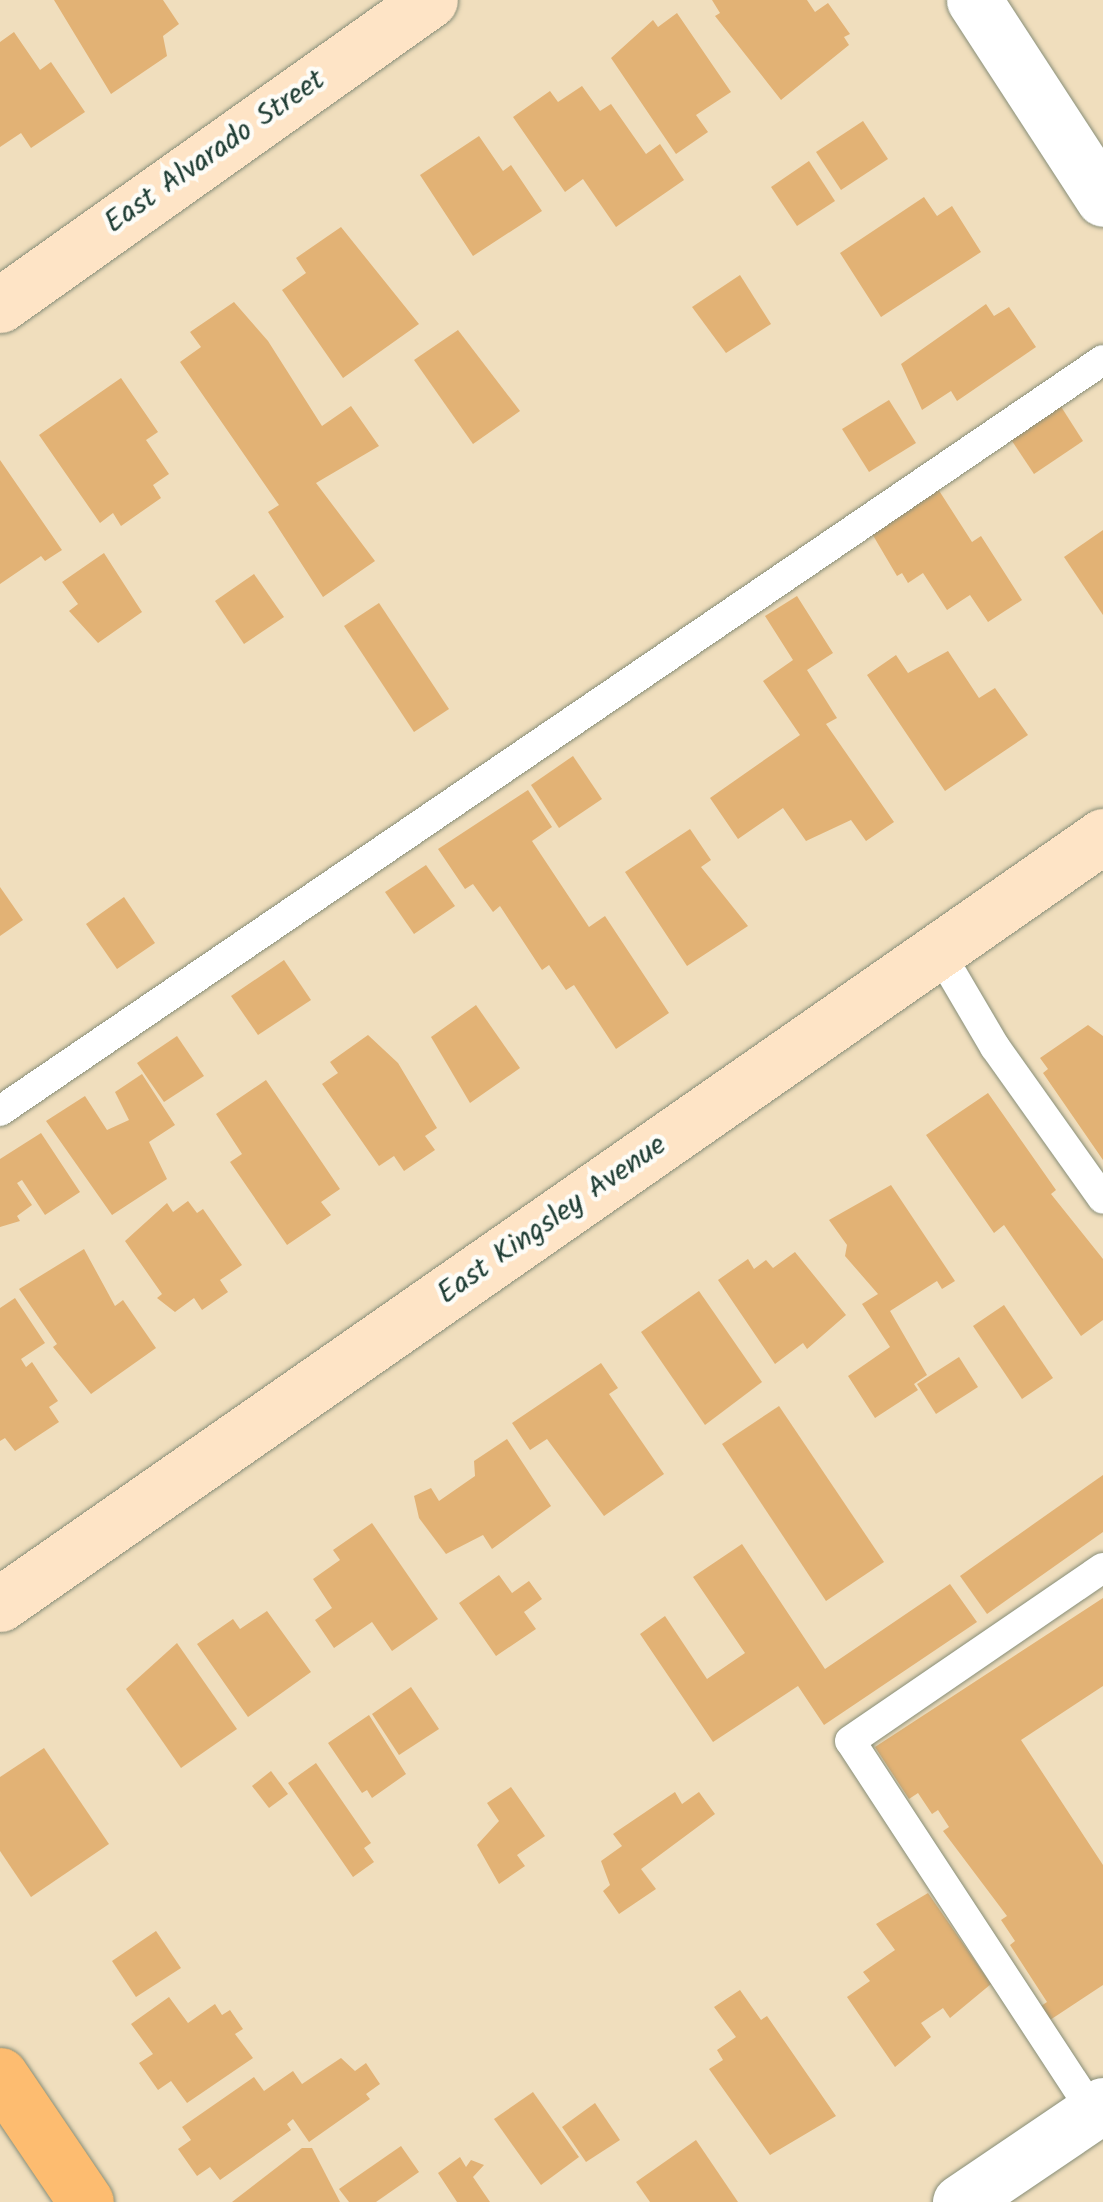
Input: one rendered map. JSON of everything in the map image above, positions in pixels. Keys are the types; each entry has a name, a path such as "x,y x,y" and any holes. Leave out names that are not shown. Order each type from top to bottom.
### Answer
{"main road":[{"path":"0,2075 86,2202"}],"street":[{"name":"East Alvarado Street","path":"0,305 430,0"},
{"path":"974,0 1103,199"},
{"name":"East Kingsley Avenue","path":"0,1604 1103,836"},
{"path":"960,2202 1098,2108"}],"lane":[{"path":"0,1111 1103,360"},
{"path":"938,950 995,1046 1103,1199"},
{"path":"1098,2108 850,1742 1103,1568"}],"building":[{"path":"54,0 163,0 179,24 163,36 167,56 111,94"},
{"path":"712,0 807,0 815,12 828,3 850,34 844,37 849,45 781,100 715,16 720,13"},
{"path":"677,13 731,92 696,115 708,132 676,154 611,58 653,20 658,27"},
{"path":"14,32 40,70 51,62 85,112 31,148 21,133 0,147 0,42"},
{"path":"582,86 600,111 611,104 646,154 660,144 684,180 616,227 583,179 565,192 513,117 550,91 558,102"},
{"path":"863,121 888,159 841,190 816,152"},
{"path":"479,136 503,171 511,165 542,211 473,256 420,175"},
{"path":"809,161 835,201 797,226 771,187"},
{"path":"924,197 937,216 952,206 981,252 881,317 840,253"},
{"path":"341,227 419,324 343,378 282,290 306,273 296,258"},
{"path":"740,275 771,324 726,353 692,307"},
{"path":"234,302 268,341 322,426 351,406 379,446 316,483 375,561 323,597 268,512 279,505 180,362 201,347 190,332"},
{"path":"986,304 994,316 1009,307 1036,347 957,401 951,391 922,410 901,364"},
{"path":"458,330 520,411 473,444 414,360"},
{"path":"121,378 158,432 146,440 169,474 153,485 161,498 121,526 113,513 100,523 39,435"},
{"path":"889,400 916,443 869,472 842,429"},
{"path":"1060,405 1083,441 1034,474 1010,438"},
{"path":"0,460 62,550 45,561 41,556 0,584"},
{"path":"938,489 972,542 981,536 1022,600 988,622 970,595 947,610 923,573 908,583 902,573 897,576 871,532"},
{"path":"1103,530 1103,615 1064,557"},
{"path":"104,553 142,612 98,643 69,611 78,604 62,582"},
{"path":"254,574 284,617 244,644 215,601"},
{"path":"797,596 833,653 807,670 837,718 826,724 894,822 866,841 851,820 806,841 783,808 738,839 710,798 800,735 763,681 793,660 765,616"},
{"path":"379,603 449,709 414,732 344,626"},
{"path":"948,651 979,698 995,688 1028,735 945,791 867,675 896,655 908,673"},
{"path":"573,756 602,799 559,828 531,785"},
{"path":"528,790 552,827 532,841 589,927 605,916 669,1013 616,1049 574,985 566,990 549,965 542,970 500,906 493,912 473,884 465,889 438,849"},
{"path":"690,829 711,860 701,867 748,926 687,966 625,872"},
{"path":"426,865 455,906 414,934 385,892"},
{"path":"0,887 23,920 0,936"},
{"path":"124,897 155,943 117,969 86,924"},
{"path":"284,960 311,1000 258,1035 231,996"},
{"path":"476,1005 520,1068 470,1103 431,1037"},
{"path":"1088,1025 1103,1036 1103,1160 1043,1073 1048,1069 1040,1058"},
{"path":"368,1035 398,1063 437,1128 425,1136 435,1150 404,1171 394,1156 379,1166 322,1084 338,1073 330,1062"},
{"path":"177,1036 204,1076 164,1102 137,1063"},
{"path":"142,1074 175,1125 149,1142 167,1179 112,1215 46,1121 85,1096 107,1130 129,1120 115,1092"},
{"path":"266,1080 340,1189 321,1202 331,1215 287,1245 230,1162 242,1154 216,1114"},
{"path":"988,1093 1056,1190 1051,1194 1103,1259 1103,1320 1081,1336 1004,1225 994,1233 926,1135"},
{"path":"41,1133 80,1192 45,1215 22,1180 17,1183 32,1205 17,1216 20,1221 0,1227 0,1159"},
{"path":"891,1185 955,1281 942,1289 937,1281 890,1311 927,1375 914,1384 918,1390 875,1418 848,1376 890,1347 862,1304 878,1294 845,1256 847,1245 829,1220"},
{"path":"188,1201 197,1213 203,1209 242,1265 220,1280 228,1292 202,1310 194,1298 175,1312 157,1298 162,1294 125,1241 167,1203 173,1212"},
{"path":"84,1249 115,1306 123,1300 156,1348 91,1394 53,1347 57,1344 19,1289"},
{"path":"795,1252 846,1315 807,1349 803,1343 775,1364 718,1280 748,1259 754,1269 766,1260 773,1268"},
{"path":"699,1291 762,1382 705,1425 641,1332"},
{"path":"15,1298 45,1343 21,1359 26,1367 32,1362 58,1401 49,1407 59,1422 15,1451 5,1438 0,1441 0,1308"},
{"path":"1004,1305 1053,1378 1022,1399 973,1326"},
{"path":"959,1357 978,1387 936,1414 917,1384"},
{"path":"601,1363 618,1388 609,1394 664,1474 604,1516 547,1439 530,1450 512,1423"},
{"path":"779,1406 884,1562 826,1601 722,1444"},
{"path":"507,1439 551,1506 492,1549 483,1535 446,1554 419,1518 414,1496 431,1488 439,1501 475,1476 474,1461"},
{"path":"1103,1475 1103,1532 987,1614 960,1576"},
{"path":"372,1523 438,1619 392,1651 372,1622 334,1648 315,1620 332,1608 313,1579 340,1560 333,1550"},
{"path":"742,1544 825,1669 950,1584 977,1622 824,1725 798,1686 713,1742 640,1634 665,1616 707,1679 745,1653 693,1577"},
{"path":"499,1575 512,1593 529,1581 542,1599 524,1612 536,1629 496,1656 459,1603"},
{"path":"1103,1598 1103,1686 1021,1740 1103,1865 1103,1985 1050,2020 1041,2006 1047,2002 1010,1945 1015,1941 1001,1920 1007,1916 943,1831 949,1827 938,1810 932,1814 918,1793 909,1799 875,1747"},
{"path":"267,1611 311,1672 248,1717 197,1644 233,1619 240,1629"},
{"path":"177,1643 237,1729 181,1768 126,1689"},
{"path":"411,1687 439,1729 399,1755 372,1714"},
{"path":"369,1715 406,1774 372,1798 367,1790 362,1793 328,1743"},
{"path":"44,1748 109,1844 31,1897 0,1851 0,1777"},
{"path":"316,1763 371,1843 364,1848 374,1862 353,1877 288,1783"},
{"path":"271,1771 288,1794 269,1808 252,1786"},
{"path":"511,1787 545,1836 517,1855 525,1866 499,1884 477,1845 499,1821 487,1803"},
{"path":"675,1792 682,1804 699,1792 715,1814 641,1869 656,1889 619,1914 603,1891 610,1885 601,1861 622,1846 613,1834"},
{"path":"928,1893 991,1984 950,2018 943,2008 921,2023 931,2037 895,2067 847,1997 870,1981 863,1972 895,1950 876,1924"},
{"path":"156,1931 181,1968 136,1997 112,1961"},
{"path":"740,1990 761,2020 767,2016 836,2116 770,2155 709,2069 723,2060 717,2050 736,2037 714,2007"},
{"path":"169,1997 188,2023 215,2004 222,2015 230,2010 243,2029 235,2034 253,2058 187,2103 171,2081 158,2090 139,2063 153,2054 131,2024"},
{"path":"341,2058 355,2071 366,2063 380,2084 366,2094 370,2099 309,2142 293,2119 287,2124 291,2130 220,2180 210,2167 197,2176 178,2149 191,2140 182,2127 254,2077 264,2091 293,2071 302,2084"},
{"path":"533,2092 579,2157 541,2185 494,2119"},
{"path":"595,2103 620,2140 586,2162 562,2127"},
{"path":"696,2140 738,2202 650,2202 636,2182"},
{"path":"401,2146 419,2172 376,2202 349,2202 339,2189"},
{"path":"302,2148 312,2148 340,2202 232,2202"},
{"path":"460,2157 466,2167 471,2160 484,2165 473,2177 490,2202 457,2202 438,2173"}]}
